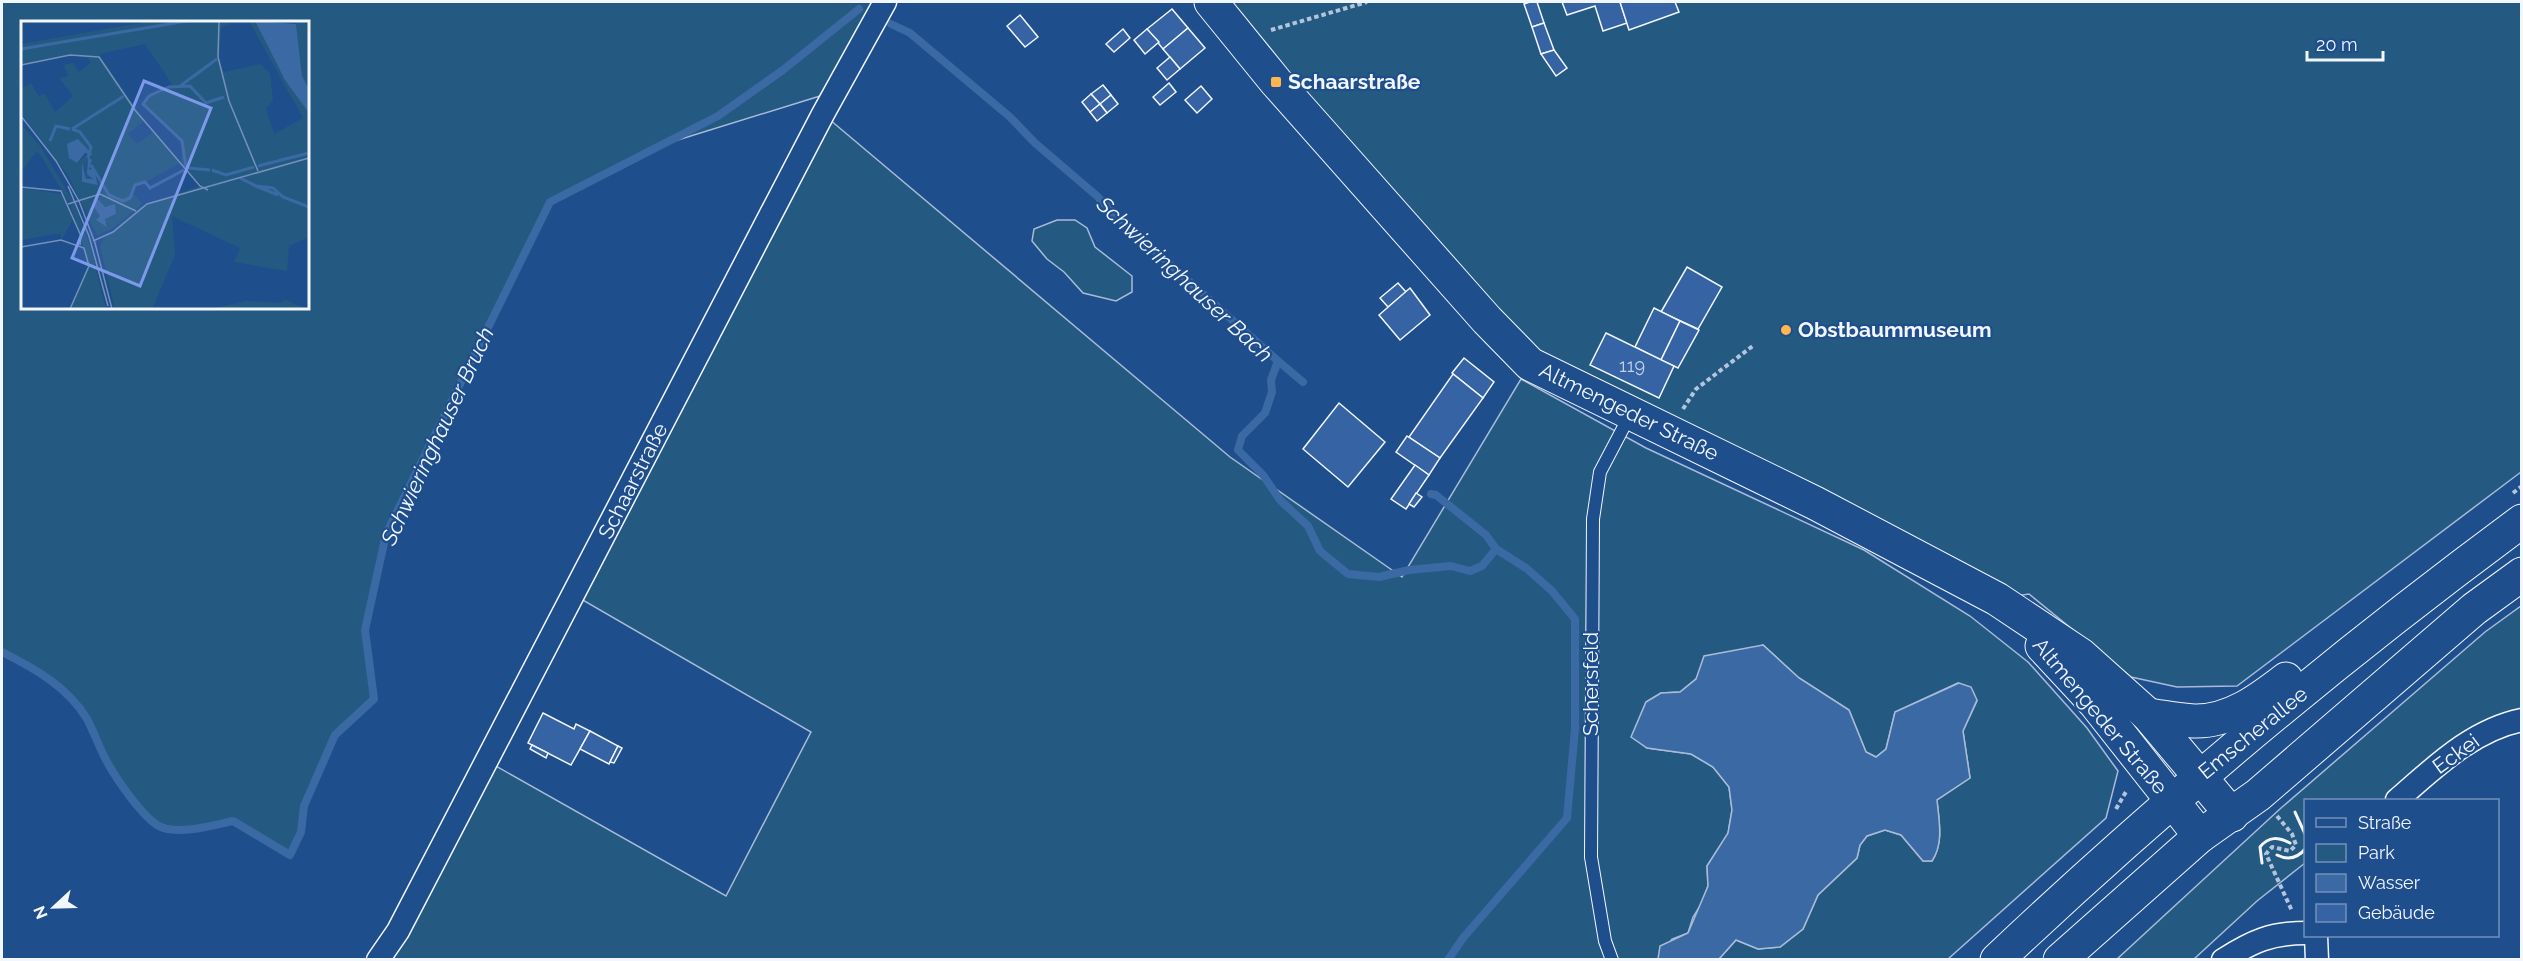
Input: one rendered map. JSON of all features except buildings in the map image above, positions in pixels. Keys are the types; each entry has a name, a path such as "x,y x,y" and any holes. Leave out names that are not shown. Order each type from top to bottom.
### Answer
{"main road":[{"name":"Altmengeder Straße","path":"1211,2 1276,82 1487,320 1530,364 1815,503 1997,599 2081,655 2148,715 2232,815"},
{"path":"2148,715 2196,721 2213,719 2236,712 2260,699 2522,499"},
{"name":"Emscherallee","path":"1997,960 2199,776 2440,581 2522,521"},
{"path":"2060,960 2200,837 2232,815 2474,609 2522,574"},
{"name":"Altmengeder Straße","path":"1997,599 2095,704 2200,837"}],"street":[{"name":"Schaarstraße","path":"378,960 398,931 818,124 885,2"},
{"name":"Eckei","path":"2399,799 2472,739 2495,728 2522,720"},
{"path":"2223,960 2241,948 2302,926"},
{"path":"2316,937 2317,960"}],"lane":[{"name":"Schersfeld","path":"1612,960 1605,941 1591,857 1593,519 1600,472 1630,414"}],"path":[{"path":"1241,39 1367,2"},
{"path":"1668,432 1696,388 1754,345"},
{"path":"2273,812 2292,834 2296,845 2290,851 2272,847 2266,854 2302,926"}],"green space":[{"path":"2,2 885,2 836,91 652,148 550,202 386,534 365,630 374,699 335,735 304,806 301,832 290,855 233,821 178,830 161,827 154,823 138,807 116,777 87,719 79,708 49,679 2,652"},
{"path":"1211,2 2521,2 2521,472 2237,686 2177,687 2131,677 2029,594 1997,599 1553,376"},
{"path":"823,114 1230,457 1402,577 1521,379 1646,448 1864,550 1970,616 2028,662 2087,728 2118,771 2106,818 1948,959 1719,959 1736,940 1758,949 1780,947 1803,929 1818,895 1857,858 1860,845 1867,836 1885,830 1901,835 1923,861 1932,861 1939,839 1937,800 1970,778 1963,731 1977,701 1958,683 1895,712 1886,749 1876,757 1866,752 1849,710 1799,678 1763,645 1696,679 1680,692 1661,693 1646,702 1632,736 1647,748 1691,754 1713,767 1729,787 1732,810 1728,834 1707,866 1708,886 1688,933 1672,939 1658,959 378,960 487,761 726,896 811,732 574,595"},
{"path":"1057,220 1075,220 1087,228 1095,247 1132,276 1132,292 1116,301 1083,293 1064,272 1047,259 1032,241 1034,229"},
{"path":"2521,606 2521,720 2402,799 2304,799 2304,864 2257,901 2194,959 2116,960 2281,808 2485,632"}],"water":[{"path":"1763,645 1799,678 1849,710 1866,752 1876,757 1886,749 1895,712 1959,683 1971,687 1977,700 1963,731 1970,778 1937,800 1939,839 1932,861 1923,861 1901,835 1885,830 1867,836 1860,845 1857,858 1818,895 1803,929 1780,947 1758,949 1736,940 1719,959 1658,959 1660,946 1688,933 1708,886 1707,866 1728,833 1732,810 1729,787 1713,767 1691,754 1647,748 1631,737 1646,702 1661,693 1680,692 1696,679 1704,656"}],"waterway":[{"name":"Schwieringhauser Bruch","path":"2,652 38,672 70,697 87,719 116,777 138,807 154,823 161,827 178,830 233,821 290,855 301,832 304,806 335,735 374,699 365,630 386,534 550,202 718,116 783,70 859,9"},
{"name":"Schwieringhauser Bach","path":"891,24 910,33 1010,117 1035,143 1097,196 1116,216 1278,361 1271,380 1272,392 1265,413 1242,436 1238,450 1263,475 1280,500 1308,526 1320,551 1348,574 1379,577 1409,570 1451,566 1470,571 1482,566 1496,549 1526,568 1552,591 1575,619 1575,729 1567,818 1463,938 1448,960"},
{"path":"1278,361 1303,382"},
{"path":"1431,494 1436,495 1486,535 1496,549"}],"wall":[{"path":"2295,812 2304,832"},
{"path":"2262,863 2260,847 2267,841 2278,839 2290,843"},
{"path":"2277,855 2293,858 2304,850"}],"place":[{"name":"Schaarstraße","path":"1276,82"},
{"name":"Obstbaummuseum","path":"1786,330"}]}
